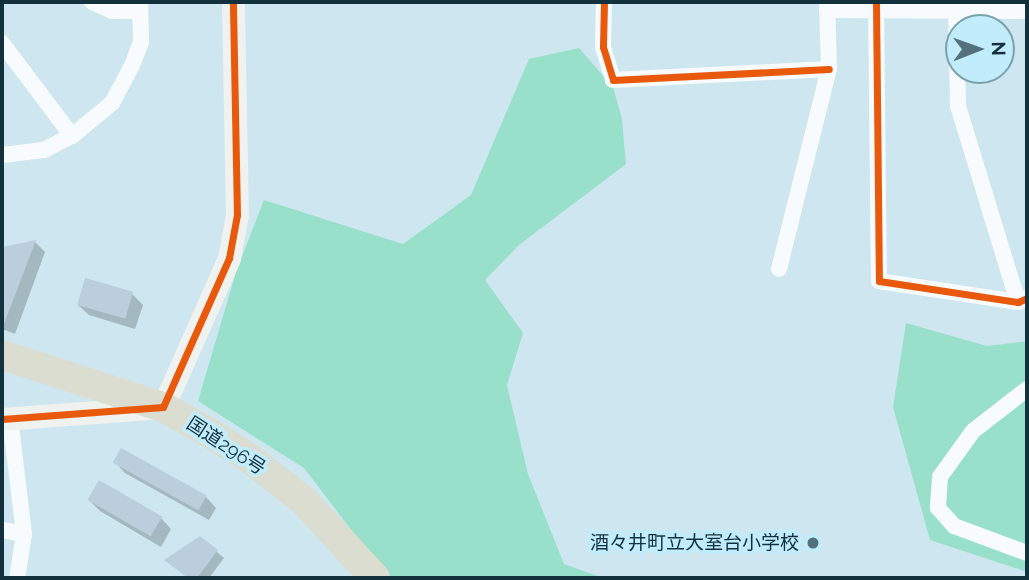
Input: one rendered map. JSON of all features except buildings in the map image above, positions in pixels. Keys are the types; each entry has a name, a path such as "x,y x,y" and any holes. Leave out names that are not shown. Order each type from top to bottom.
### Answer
{"highway":[{"name":"国道296号","path":"2,355 163,407 249,458 304,501 375,578"}],"street":[{"path":"2,155 44,150 72,136 112,103 141,42 140,7 112,11 92,2"},
{"path":"17,578 24,534 6,419 163,407 229,258 237,215 233,2"},
{"path":"604,2 603,47 613,80 829,69"},
{"path":"779,269 829,69 827,6 956,7 1027,11"},
{"path":"876,6 879,281 1022,300 958,106 956,7"},
{"path":"2,43 72,136"},
{"path":"1027,389 973,431 940,477 938,508 954,526 1027,553"},
{"path":"2,530 24,534"}],"green space":[{"path":"579,48 613,87 622,119 626,164 519,245 485,280 523,333 507,385 528,474 564,564 603,578 388,578 304,468 198,401 236,272 264,200 403,244 471,195 529,59"},
{"path":"906,323 987,346 1027,341 1027,572 930,540 893,407"}],"cycle path":[{"path":"2,419 163,407 229,258 237,215 233,2"},
{"path":"604,2 603,47 613,80 829,69"},
{"path":"876,2 879,281 1018,302 1027,298"}],"place":[{"name":"酒々井町立大室台小学校","path":"813,543"}]}
